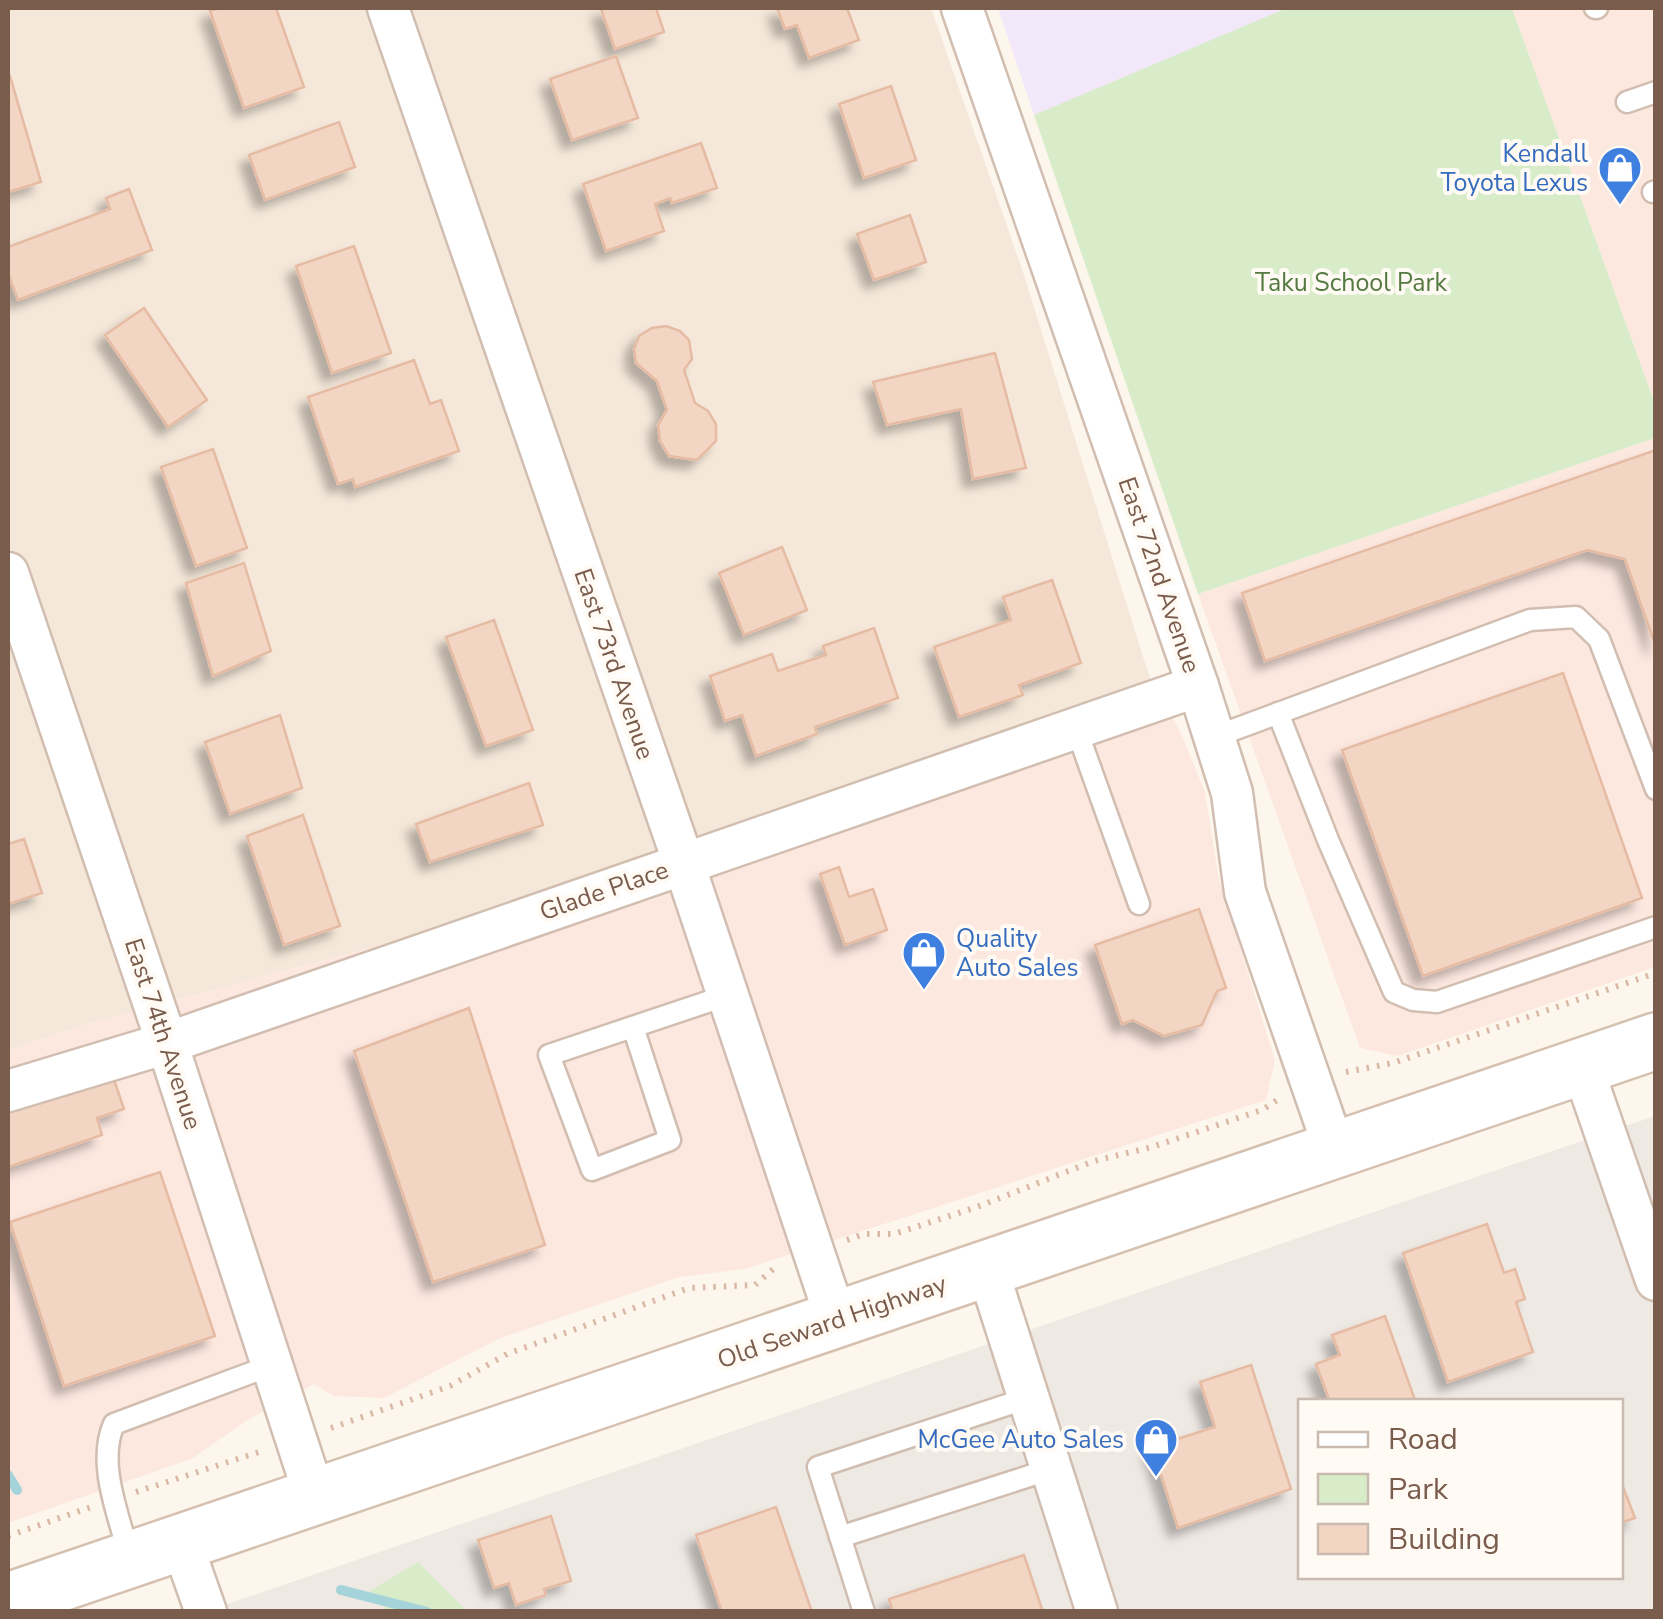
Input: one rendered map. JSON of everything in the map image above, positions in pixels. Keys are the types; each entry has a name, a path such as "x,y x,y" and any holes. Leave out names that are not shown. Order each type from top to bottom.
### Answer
{"main road":[{"name":"Old Seward Highway","path":"8,1601 1656,1041"}],"street":[{"name":"East 73rd Avenue","path":"388,8 684,864 837,1322"},
{"name":"East 72nd Avenue","path":"962,8 1198,686 1232,793 1246,892 1334,1148"},
{"name":"East 74th Avenue","path":"8,572 315,1497"},
{"name":"Glade Place","path":"8,1091 167,1043 1198,686"},
{"path":"1582,1066 1656,1280"},
{"path":"986,1268 1097,1612"},
{"path":"182,1544 206,1612"}],"lane":[{"path":"1627,102 1656,92"},
{"path":"1214,737 1530,620 1576,616 1599,639 1656,789"},
{"path":"1278,713 1394,992 1413,1000 1437,1002 1656,926"},
{"path":"1076,728 1139,904"},
{"path":"633,1027 670,1140 592,1170 549,1056 633,1027 728,995"},
{"path":"130,1560 107,1463 106,1441 114,1424 272,1365"},
{"path":"864,1612 818,1466 1028,1398"},
{"path":"840,1537 1051,1470"}],"shaded area":[{"path":"8,8 931,8 1023,272 1151,682 684,864 101,1020 8,1050"},
{"path":"998,8 1362,8 1034,115"},
{"name":"Kendall Toyota Lexus","path":"1512,8 1655,8 1655,404"},
{"path":"1655,438 1655,967 1398,1056 1360,1048 1198,594"},
{"path":"1151,682 1180,731 1205,792 1219,880 1275,1060 1266,1100 745,1269 679,1277 498,1339 384,1398 334,1396 314,1384 248,1420 191,1459 8,1523 8,1050 101,1020 683,864"},
{"path":"1655,1116 1655,1611 207,1611"}],"green space":[{"name":"Taku School Park","path":"1287,8 1512,8 1655,404 1655,438 1198,594 1034,115"},
{"path":"418,1562 467,1611 388,1611 370,1591"}],"building":[{"path":"276,8 304,87 244,108 210,11"},
{"path":"656,8 664,32 615,49 601,9"},
{"path":"777,8 847,8 859,40 809,58 797,25 785,29"},
{"path":"616,56 638,118 572,140 550,79"},
{"path":"8,77 41,182 8,192"},
{"path":"891,86 916,160 864,178 839,104"},
{"path":"339,122 355,167 265,200 249,155"},
{"path":"701,143 717,188 672,203 670,198 655,204 664,231 606,251 583,184"},
{"path":"129,189 152,250 18,300 8,273 8,247 110,209 106,198"},
{"path":"910,215 926,262 874,280 857,234"},
{"path":"354,246 391,353 332,373 296,266"},
{"path":"144,308 207,400 168,427 105,335"},
{"path":"666,326 680,331 689,340 692,359 684,370 695,403 708,411 716,424 716,441 697,460 669,456 660,441 658,425 667,410 657,381 636,363 634,349 639,336"},
{"path":"995,353 1026,468 973,479 961,409 887,425 873,382"},
{"path":"414,360 430,404 441,400 459,451 355,487 353,479 338,484 308,397"},
{"path":"213,449 247,548 196,566 161,467"},
{"path":"1656,450 1656,647 1625,559 1587,550 1265,661 1242,593"},
{"path":"782,547 807,610 744,635 719,573"},
{"path":"244,563 271,651 213,676 186,583"},
{"path":"1052,580 1081,663 1019,685 1023,695 959,717 934,647 1011,620 1003,597"},
{"path":"494,620 533,730 486,746 446,637"},
{"path":"874,628 898,698 815,727 817,734 756,756 742,715 725,721 710,676 772,654 778,671 826,655 823,646"},
{"path":"1563,673 1642,898 1423,976 1342,750"},
{"path":"280,715 302,788 230,814 205,742"},
{"path":"529,783 543,825 430,862 416,824"},
{"path":"303,815 340,926 284,945 247,836"},
{"path":"24,839 42,893 8,904 8,844"},
{"path":"839,867 849,897 873,889 887,930 845,945 820,874"},
{"path":"1199,909 1226,988 1217,991 1202,1025 1164,1036 1133,1020 1122,1024 1095,945"},
{"path":"469,1008 545,1245 433,1282 354,1051"},
{"path":"110,1068 124,1109 97,1118 102,1135 8,1167 8,1102"},
{"path":"160,1172 215,1336 64,1386 10,1222"},
{"path":"1487,1224 1504,1273 1515,1269 1525,1299 1516,1302 1533,1352 1448,1382 1403,1253"},
{"path":"1385,1316 1415,1399 1329,1399 1316,1364 1340,1355 1332,1335"},
{"path":"1251,1365 1291,1489 1178,1528 1152,1447 1215,1427 1200,1382"},
{"path":"1623,1487 1635,1518 1623,1522"},
{"path":"776,1507 812,1612 722,1612 696,1535"},
{"path":"551,1516 571,1581 544,1589 546,1595 516,1605 509,1583 494,1588 478,1540"},
{"path":"1024,1555 1043,1612 893,1612 889,1599"}],"waterway":[{"path":"8,1475 17,1490"},
{"path":"341,1590 427,1612"}],"place":[{"name":"Kendall Toyota Lexus","path":"1620,206"},
{"name":"Quality Auto Sales","path":"924,991"},
{"name":"McGee Auto Sales","path":"1156,1478"}]}
